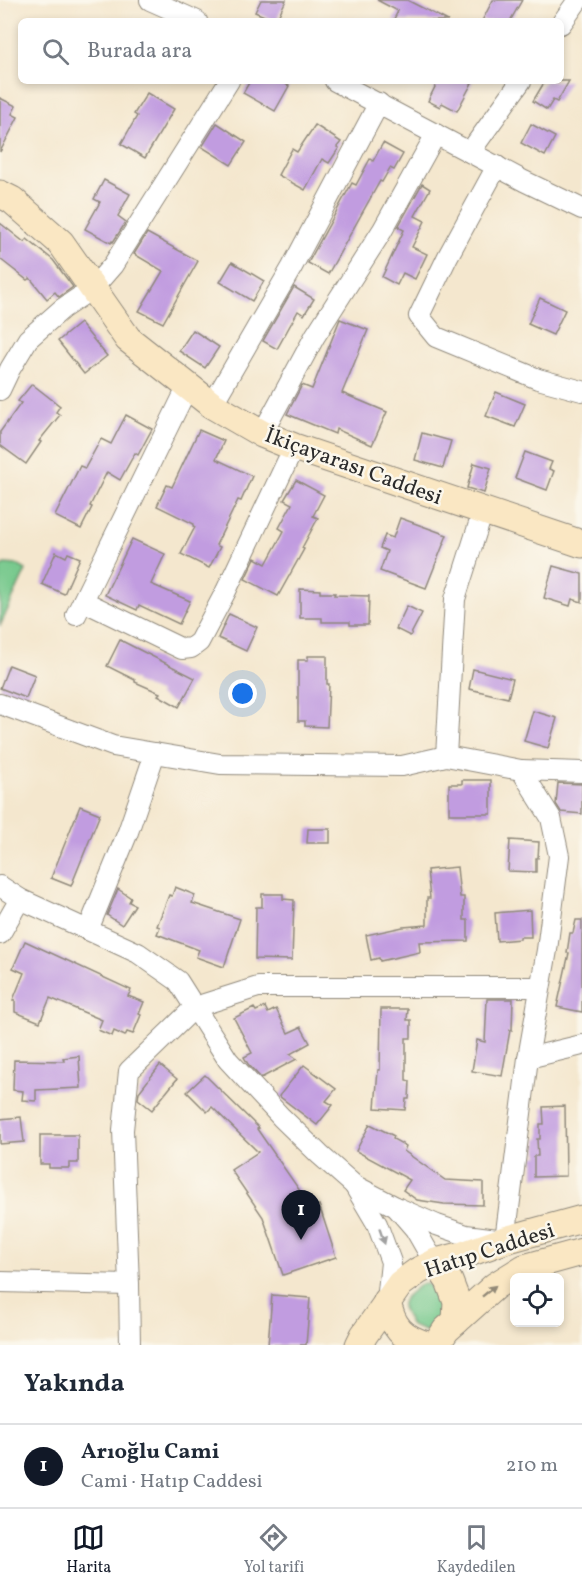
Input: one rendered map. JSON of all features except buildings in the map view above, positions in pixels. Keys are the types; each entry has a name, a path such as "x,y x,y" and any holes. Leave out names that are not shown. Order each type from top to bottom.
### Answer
{"street":[{"path":"150,0 190,18"},
{"path":"564,20 578,0"},
{"path":"0,390 28,339 62,309 93,288 113,265 227,84"},
{"path":"341,84 582,209"},
{"path":"470,152 518,84"},
{"path":"212,405 292,267 379,103"},
{"path":"262,434 315,336 382,231 436,134"},
{"path":"497,166 448,256 419,316 436,338 538,379 582,391"},
{"name":"İkiçayarası Caddesi","path":"0,194 12,200 61,243 128,339 212,405 262,434 294,447 582,544"},
{"path":"188,386 79,608 182,649 191,648 199,642 226,591 294,447"},
{"path":"446,756 455,598 483,511"},
{"path":"0,704 113,746 220,764 402,766 446,756 521,770 582,772"},
{"path":"88,930 128,832 155,753"},
{"path":"0,886 20,899 138,953 178,981 228,1060 281,1117 354,1185 437,1225 466,1235 505,1240 528,1058 547,950 559,855 551,818 521,770"},
{"path":"0,934 20,899"},
{"path":"130,1345 123,1130 129,1071 195,1007 258,987 539,987"},
{"path":"528,1058 582,1045"},
{"path":"354,1185 377,1224 390,1262 387,1302 395,1326 411,1339 443,1337 457,1302 449,1281 415,1228 396,1207"},
{"name":"Hatıp Caddesi","path":"359,1345 400,1284 418,1271 436,1262 505,1240 582,1219"},
{"name":"Hatıp Caddesi","path":"443,1337 495,1286 524,1268 582,1252"},
{"path":"0,1282 129,1285"}],"green space":[{"path":"5,564 18,565 26,570 0,626 0,568"},
{"path":"421,1284 436,1287 448,1307 432,1330 425,1331 411,1326 403,1311 404,1299"}],"place":[{"name":"Arıoğlu Cami","path":"301,1240"}]}
